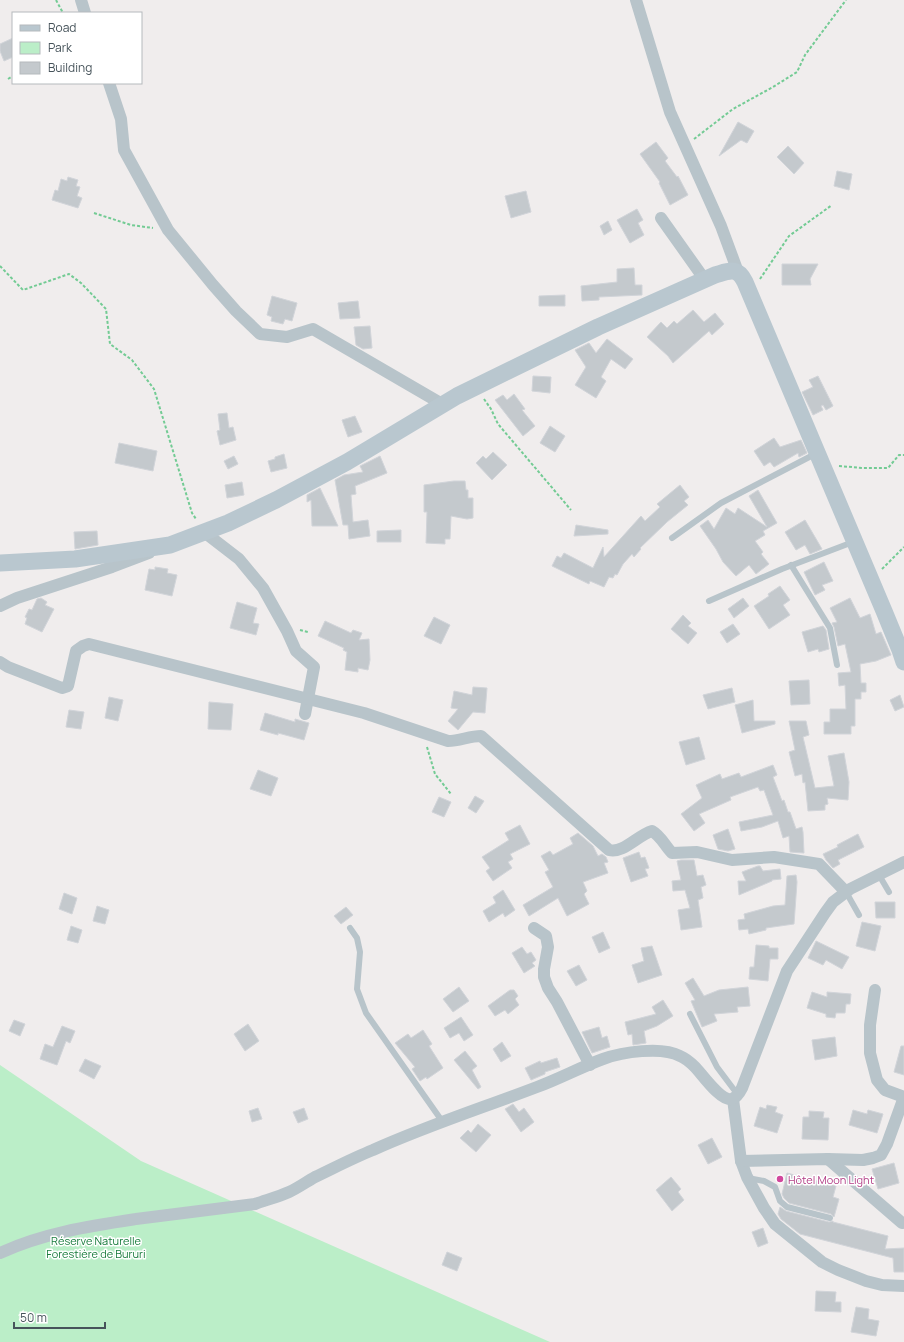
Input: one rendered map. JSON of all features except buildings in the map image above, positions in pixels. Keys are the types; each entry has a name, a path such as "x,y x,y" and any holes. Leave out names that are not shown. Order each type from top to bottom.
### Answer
{"street":[{"path":"81,0 85,12"},
{"path":"636,0 670,112 721,226 738,272 742,276 748,288 821,459 904,662"},
{"path":"109,84 121,119 124,150 168,230 236,312 260,334 287,337 313,329 442,404"},
{"path":"661,218 705,280"},
{"path":"0,606 17,598 112,568 228,523 276,500 347,462 442,404 475,387 592,330 705,280 732,270 738,272"},
{"path":"204,532 239,559 263,588 287,631 296,651 314,667 305,714"},
{"path":"0,563 75,559 170,545"},
{"path":"0,662 8,667 62,688 68,686 76,651 89,644 364,713 448,741 463,740 471,736 481,736 609,850 620,850 646,833 652,831 659,835 665,846 672,853 697,852 732,860 774,857 819,864 846,892"},
{"path":"904,862 850,889 834,902 825,913 787,972 736,1097 741,1161 747,1177 764,1208 776,1224 822,1262 838,1270 866,1281 882,1285 904,1286"},
{"path":"534,928 546,936 548,947 544,977 548,988 590,1065"},
{"path":"741,1161 828,1159 863,1160 881,1155 887,1144 904,1097 885,1090 878,1080 870,1053 870,1025 875,990"},
{"path":"0,1253 16,1245 59,1232 116,1222 255,1204 274,1198 372,1150 442,1121 537,1087 604,1058 623,1054 654,1051 669,1052 680,1055 694,1065 719,1094 727,1099 736,1097"},
{"path":"828,1159 902,1223"}],"lane":[{"path":"672,538 721,503 821,459"},
{"path":"709,601 791,565 855,541"},
{"path":"791,565 830,628 837,665"},
{"path":"879,875 889,892"},
{"path":"846,892 859,915"},
{"path":"350,928 357,938 360,952 357,988 366,1013 442,1121"},
{"path":"690,1014 717,1067 736,1097"},
{"path":"747,1177 764,1181 775,1186 780,1201 787,1207 830,1218"}],"path":[{"path":"56,0 62,12"},
{"path":"685,146 733,109 797,72 805,54 846,0"},
{"path":"8,79 12,77"},
{"path":"748,288 761,278 789,236 832,205"},
{"path":"94,213 131,225 168,230"},
{"path":"0,266 23,290 68,274 81,283 106,309 110,344 132,360 154,389 192,513 204,532"},
{"path":"475,387 491,408 498,424 571,510"},
{"path":"821,459 863,468 888,468 899,455 904,455"},
{"path":"871,579 904,547"},
{"path":"423,732 435,774 451,794"}],"green space":[{"name":"Réserve Naturelle Forestière de Bururi","path":"0,1065 141,1161 550,1342 0,1342"}],"place":[{"name":"Hôtel Moon Light","path":"780,1179"}]}
